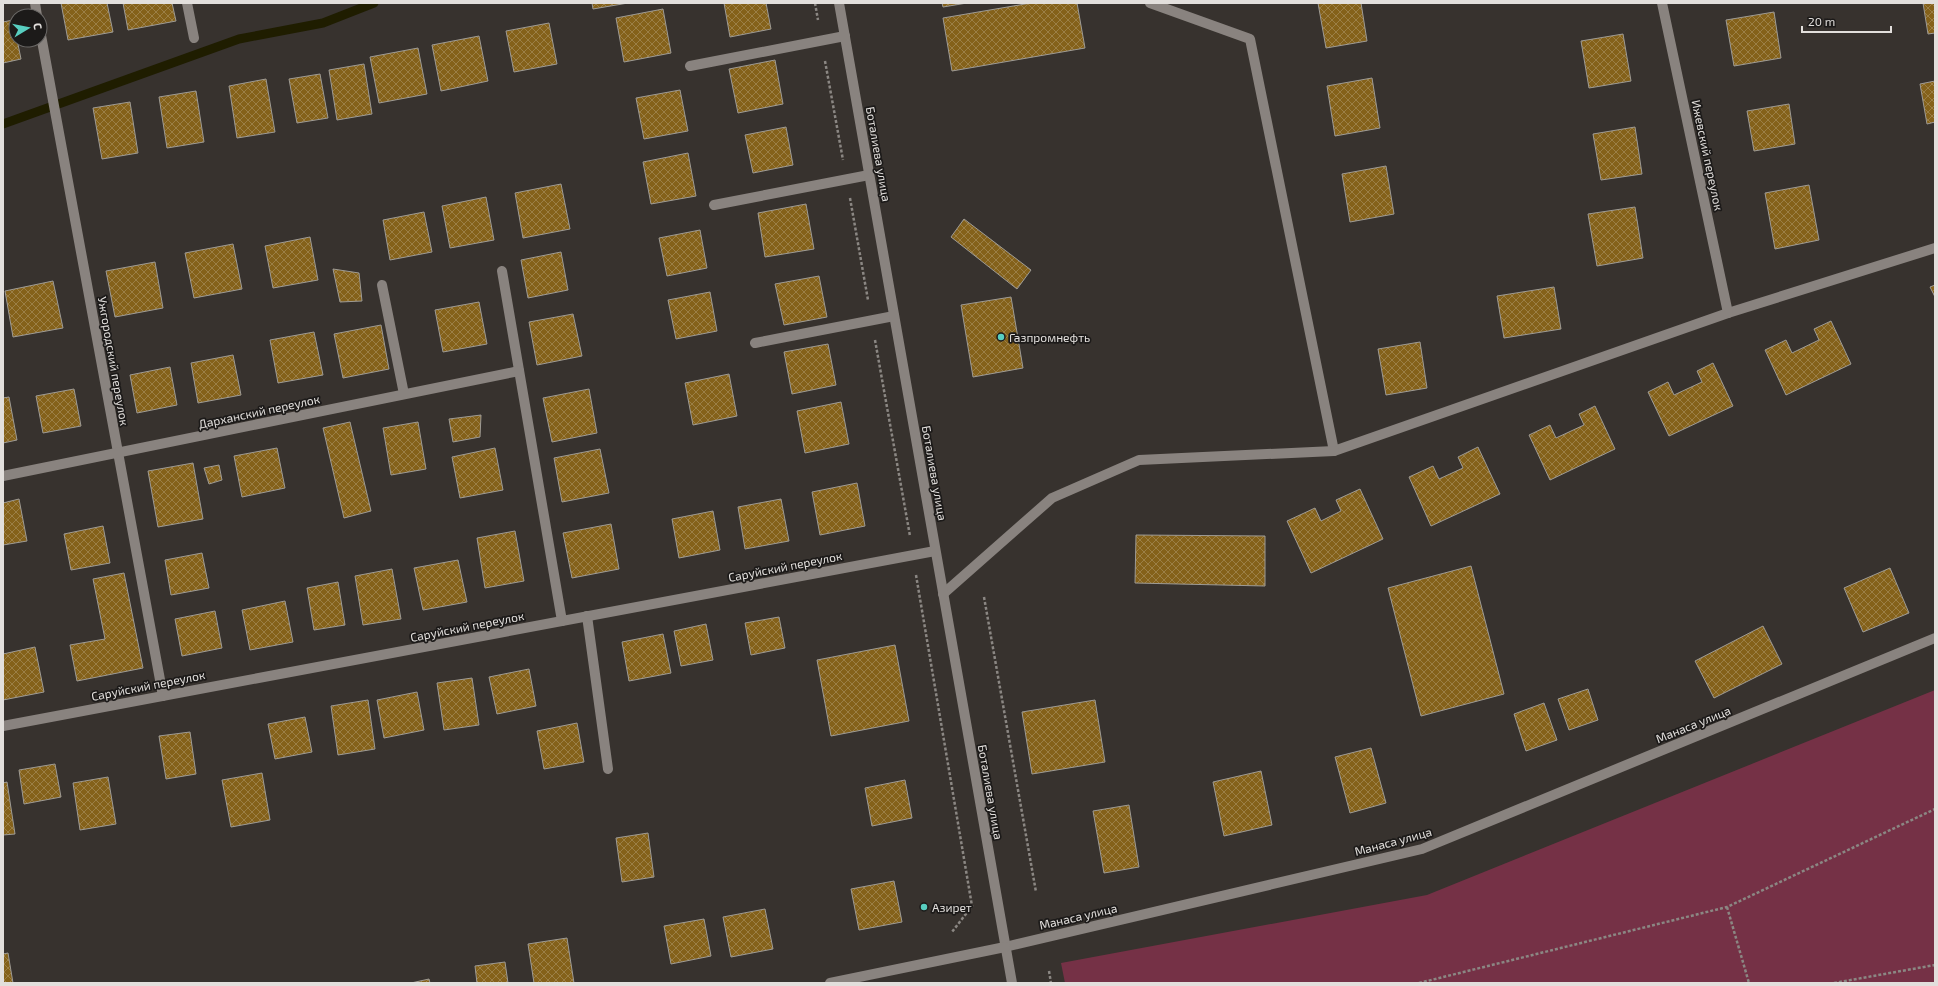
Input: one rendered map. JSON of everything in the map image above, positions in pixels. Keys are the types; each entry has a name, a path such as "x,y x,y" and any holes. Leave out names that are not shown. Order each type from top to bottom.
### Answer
{"street":[{"path":"187,3 194,38"},
{"name":"Боталиева улица","path":"839,3 1012,983"},
{"path":"1150,3 1250,39 1334,450"},
{"name":"Ижевский переулок","path":"1662,3 1728,313"},
{"path":"690,66 845,36"},
{"name":"Ужгородский переулок","path":"43,48 163,696"},
{"path":"714,205 869,176"},
{"path":"943,594 1052,498 1139,460 1334,450 1728,313 1935,248"},
{"path":"502,271 562,621"},
{"path":"382,285 404,394"},
{"path":"755,343 894,316"},
{"name":"Дарханский переулок","path":"3,476 519,371"},
{"name":"Саруйский переулок","path":"3,726 935,551"},
{"path":"588,616 608,769"},
{"name":"Манаса улица","path":"830,983 1005,947 1422,849 1935,638"}],"path":[{"path":"815,3 846,180"},
{"path":"984,597 1036,892"},
{"path":"1419,983 1727,907 1935,809"},
{"path":"952,932 972,906"},
{"path":"1727,907 1749,983"},
{"path":"1834,983 1935,965"},
{"path":"1049,971 1051,983"}],"shaded area":[{"path":"1935,690 1935,983 1065,983 1061,963 1427,895"}],"building":[{"path":"61,3 107,3 113,32 68,40"},
{"path":"123,3 172,3 176,21 128,30"},
{"path":"592,3 628,3 593,9"},
{"path":"724,3 766,3 771,29 730,37"},
{"path":"942,3 967,3 943,7"},
{"path":"1031,3 1077,3 1085,48 952,71 943,18"},
{"path":"1318,3 1361,3 1367,41 1326,48"},
{"path":"1923,3 1935,3 1935,33 1928,34"},
{"path":"663,9 671,53 624,62 616,18"},
{"path":"1774,12 1781,58 1734,66 1726,20"},
{"path":"8,21 8,48 19,48 21,59 3,63 3,22"},
{"path":"549,23 557,64 514,72 506,31"},
{"path":"1623,34 1631,81 1589,88 1581,41"},
{"path":"479,36 488,81 441,91 432,45"},
{"path":"418,48 427,94 379,103 370,57"},
{"path":"775,60 783,104 738,113 729,69"},
{"path":"364,64 372,114 337,120 329,70"},
{"path":"320,74 328,118 297,123 289,79"},
{"path":"1372,78 1380,128 1335,136 1327,86"},
{"path":"266,79 275,132 237,138 229,86"},
{"path":"1935,81 1935,122 1927,124 1920,84"},
{"path":"680,90 688,131 644,139 636,98"},
{"path":"196,91 204,142 167,148 159,97"},
{"path":"130,102 138,153 102,159 93,108"},
{"path":"1789,104 1795,144 1754,151 1747,111"},
{"path":"786,127 793,165 753,173 745,135"},
{"path":"1635,127 1642,174 1601,180 1593,134"},
{"path":"688,153 696,196 651,204 643,162"},
{"path":"1386,166 1394,214 1350,222 1342,174"},
{"path":"561,184 570,229 523,238 515,193"},
{"path":"1809,185 1819,240 1775,249 1765,193"},
{"path":"486,197 494,240 450,248 442,206"},
{"path":"806,204 814,249 765,257 758,213"},
{"path":"1635,207 1643,258 1597,266 1588,214"},
{"path":"424,212 432,252 390,260 383,220"},
{"path":"964,219 1031,270 1017,289 951,237"},
{"path":"700,230 707,268 667,276 659,238"},
{"path":"310,237 318,280 273,288 265,246"},
{"path":"233,244 242,289 194,298 185,253"},
{"path":"561,252 568,290 528,298 521,260"},
{"path":"155,262 163,308 115,317 106,271"},
{"path":"333,269 359,273 362,301 340,302"},
{"path":"819,276 827,317 784,325 775,284"},
{"path":"53,281 63,328 13,337 5,291"},
{"path":"1935,285 1935,297 1930,287"},
{"path":"1554,287 1561,329 1504,338 1497,296"},
{"path":"710,292 717,331 676,339 668,300"},
{"path":"1011,297 1023,368 973,377 961,305"},
{"path":"479,302 487,344 443,352 435,310"},
{"path":"573,314 582,356 537,365 529,322"},
{"path":"1831,321 1851,364 1786,395 1765,350 1786,340 1792,353 1819,340 1814,329"},
{"path":"381,325 389,369 343,378 334,334"},
{"path":"314,332 323,375 278,383 270,340"},
{"path":"1420,342 1427,388 1386,395 1378,349"},
{"path":"828,344 836,385 792,394 784,352"},
{"path":"233,355 241,395 198,403 191,363"},
{"path":"1713,363 1733,406 1669,436 1648,392 1668,382 1674,395 1702,382 1697,371"},
{"path":"170,367 177,405 137,413 130,375"},
{"path":"729,374 737,416 693,425 685,383"},
{"path":"74,389 81,426 43,433 36,396"},
{"path":"589,389 597,433 552,442 543,398"},
{"path":"9,397 17,440 3,443 3,398"},
{"path":"841,402 849,444 805,453 797,411"},
{"path":"1595,406 1615,449 1550,480 1529,435 1550,425 1556,438 1584,425 1579,414"},
{"path":"481,415 480,437 453,442 449,419"},
{"path":"350,422 371,511 344,518 323,428"},
{"path":"418,422 426,469 391,475 383,428"},
{"path":"1478,447 1500,494 1431,526 1409,477 1433,466 1439,479 1463,468 1458,457"},
{"path":"277,448 285,488 242,497 234,456"},
{"path":"495,448 503,490 460,498 452,457"},
{"path":"600,449 609,493 562,502 554,458"},
{"path":"193,463 203,519 158,527 148,471"},
{"path":"219,465 222,480 209,484 204,468"},
{"path":"857,483 865,526 820,535 812,492"},
{"path":"1360,489 1383,539 1311,573 1287,521 1315,508 1321,521 1341,511 1336,500"},
{"path":"19,499 27,541 3,545 3,503"},
{"path":"781,499 789,541 745,549 738,507"},
{"path":"713,511 720,550 679,558 672,519"},
{"path":"611,524 619,569 572,578 563,533"},
{"path":"103,526 110,563 71,570 64,534"},
{"path":"515,531 524,581 485,588 477,538"},
{"path":"1136,535 1265,536 1265,586 1135,583"},
{"path":"202,553 209,588 171,595 165,560"},
{"path":"458,560 467,602 423,610 414,568"},
{"path":"1471,566 1504,694 1421,716 1388,588"},
{"path":"1890,568 1909,613 1863,632 1844,588"},
{"path":"392,569 401,619 363,625 355,576"},
{"path":"124,573 143,668 77,681 70,645 105,639 93,579"},
{"path":"338,582 345,625 314,630 307,588"},
{"path":"285,601 293,642 250,650 242,610"},
{"path":"215,611 222,648 182,656 175,619"},
{"path":"779,617 785,648 751,655 745,623"},
{"path":"706,624 713,660 681,666 674,631"},
{"path":"1763,626 1782,664 1714,698 1695,661"},
{"path":"663,634 671,673 629,681 622,642"},
{"path":"895,645 909,721 831,736 817,660"},
{"path":"35,647 44,692 3,700 3,654"},
{"path":"529,669 536,706 497,714 489,677"},
{"path":"472,678 479,725 444,730 437,683"},
{"path":"1588,689 1598,720 1569,730 1558,699"},
{"path":"417,692 424,730 384,738 377,700"},
{"path":"368,700 375,749 338,755 331,706"},
{"path":"1095,700 1105,762 1032,774 1022,712"},
{"path":"1544,703 1557,740 1526,751 1514,714"},
{"path":"305,717 312,752 275,759 268,724"},
{"path":"577,723 584,762 544,769 537,731"},
{"path":"190,732 196,774 166,779 159,736"},
{"path":"1371,748 1386,803 1350,813 1335,757"},
{"path":"55,764 61,797 24,804 19,770"},
{"path":"1261,771 1272,825 1224,836 1213,782"},
{"path":"262,773 270,820 231,827 222,780"},
{"path":"108,777 116,824 80,830 73,783"},
{"path":"905,780 912,818 872,826 865,788"},
{"path":"7,782 15,834 3,835 3,783"},
{"path":"1129,805 1139,867 1104,873 1093,811"},
{"path":"648,833 654,877 622,882 616,838"},
{"path":"894,881 902,922 859,930 851,889"},
{"path":"765,909 773,949 731,957 723,917"},
{"path":"704,919 711,956 671,964 664,926"},
{"path":"567,938 574,983 534,983 528,944"},
{"path":"8,953 13,983 3,983 3,954"},
{"path":"505,962 508,983 477,983 475,966"},
{"path":"429,979 430,983 411,983"}],"waterway":[{"path":"3,124 239,39 323,23 374,3"}],"place":[{"name":"Газпромнефть","path":"1001,337"},
{"name":"Азирет","path":"924,907"}]}
